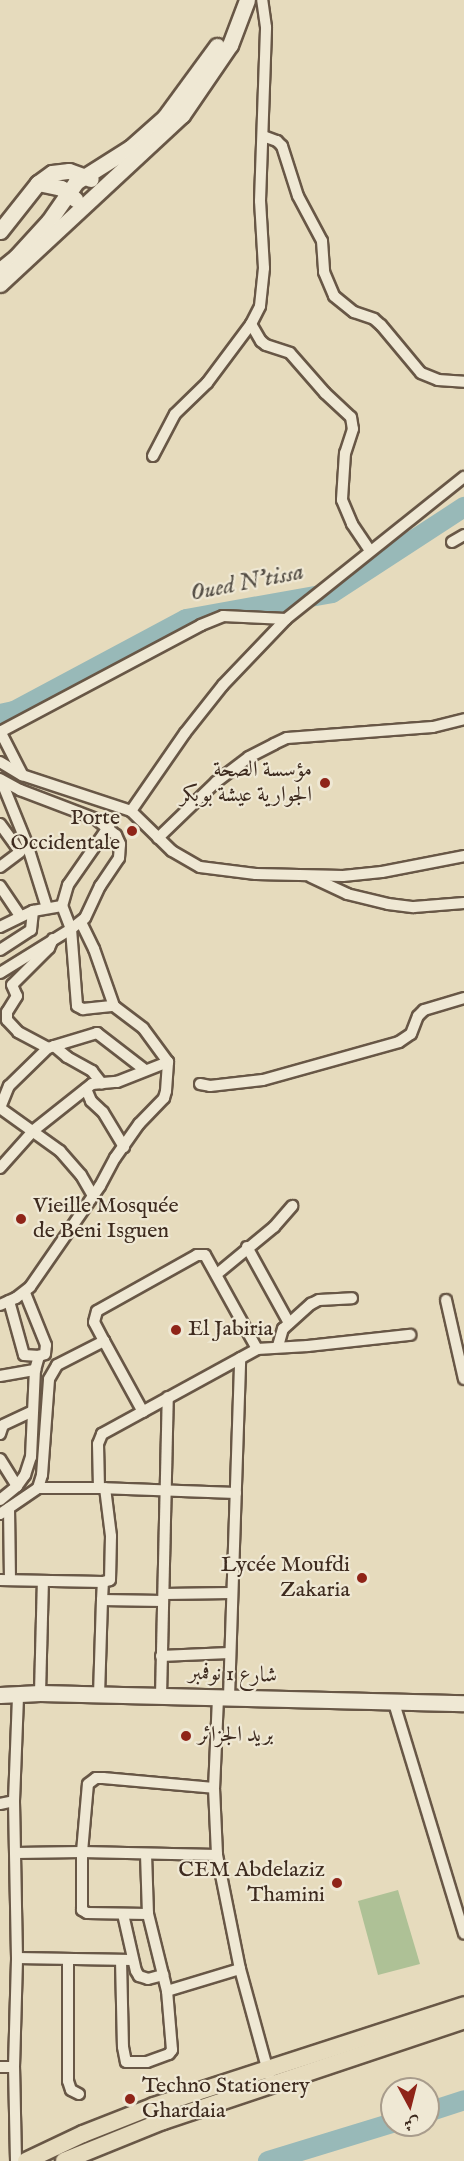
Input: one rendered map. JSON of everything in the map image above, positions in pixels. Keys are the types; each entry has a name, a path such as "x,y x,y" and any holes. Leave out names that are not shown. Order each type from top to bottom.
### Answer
{"main road":[{"path":"0,270 16,257 49,221 76,182 130,148 165,117 245,6"},
{"path":"0,284 82,205 140,156 182,115 230,45 245,6"},
{"path":"0,231 38,183 51,173 62,170 88,176 97,192"},
{"path":"38,183 49,183 69,192 82,205"},
{"name":"شارع 1 نوفمبر","path":"0,1695 40,1693 464,1703"},
{"path":"64,2161 269,2077 464,2005"},
{"path":"26,2161 83,2134 154,2106 269,2077 464,2020"}],"street":[{"path":"153,456 175,414 198,394 251,324 260,306 264,268 260,211 267,27 262,0"},
{"path":"263,136 278,141 282,146 298,196 322,241 324,272 333,296 354,312 374,319 421,373 438,380 464,382"},
{"path":"251,324 266,345 290,353 325,393 351,417 353,429 345,453 342,500 352,524 370,551"},
{"path":"131,811 185,733 223,685 286,619 464,477"},
{"path":"452,542 464,536"},
{"path":"22,775 0,732 201,624 223,616 286,619"},
{"path":"158,837 216,782 249,757 287,738 434,727 464,719"},
{"path":"0,762 22,775 131,811 184,860 200,867 228,872 308,876 382,872 464,856"},
{"path":"0,973 81,922 119,858 120,844 109,826 20,790 1,779"},
{"path":"1,779 27,844 47,908"},
{"path":"0,824 20,852 0,867"},
{"path":"109,826 68,885 62,906 70,929 77,1006 83,1009 114,1006"},
{"path":"308,876 347,894 388,904 414,907 464,903"},
{"path":"0,886 20,916"},
{"path":"0,927 33,910 62,906"},
{"path":"0,950 31,930 33,910"},
{"path":"25,1293 47,1349 45,1354 39,1356 27,1356 23,1353 5,1303 25,1293 139,1124 164,1098 168,1062 143,1028 114,1006 94,949 81,922"},
{"path":"53,939 48,948 12,985 17,996 6,1015 12,1028 92,1071 102,1084"},
{"path":"200,1084 210,1086 264,1080 399,1042 411,1034 418,1016 424,1010 464,998"},
{"path":"92,1194 69,1160 34,1130 0,1108 9,1086 51,1047 97,1033 145,1070"},
{"path":"0,1168 34,1130 92,1084 117,1082 168,1062"},
{"path":"86,1089 91,1101 103,1112 124,1147"},
{"path":"217,1274 274,1227 292,1206"},
{"path":"247,1247 289,1323"},
{"path":"143,1412 94,1322 95,1314 104,1307 197,1255 206,1256 257,1348"},
{"path":"278,1346 284,1329 289,1323 319,1300 352,1298"},
{"path":"446,1300 464,1379"},
{"path":"39,1356 35,1370 31,1457 25,1475 3,1508 5,1580 104,1582 110,1580 111,1536 102,1488 100,1436 257,1348 309,1347 410,1335"},
{"path":"38,1488 42,1481 51,1374 57,1365 104,1341"},
{"path":"240,1358 230,1653 214,1788 217,1855 240,1969 269,2077"},
{"path":"0,1376 35,1370"},
{"path":"161,1696 168,1397"},
{"path":"0,1434 2,1425 33,1411"},
{"path":"0,1459 17,1486"},
{"path":"3,1508 38,1488 236,1493"},
{"path":"40,1693 43,1581"},
{"path":"99,1695 104,1582"},
{"path":"102,1600 231,1593"},
{"path":"161,1656 230,1653"},
{"path":"16,2161 14,2067 17,1958 14,1801 18,1695"},
{"path":"394,1703 464,1934"},
{"path":"148,1914 87,1913 82,1910 82,1852 88,1784 96,1778 214,1788"},
{"path":"0,1804 14,1801"},
{"path":"15,1853 217,1855"},
{"path":"121,1959 123,2059 126,2062 147,2061 169,2054 172,2050 166,1990 148,1914 146,1854"},
{"path":"123,1914 136,1971 142,1978 163,1975"},
{"path":"17,1958 132,1960"},
{"path":"68,1959 68,2082 71,2090 79,2094"},
{"path":"166,1990 240,1969"},
{"path":"0,2067 14,2067"}],"green space":[{"path":"398,1890 420,1964 378,1975 358,1901"}],"waterway":[{"name":"Oued N'tissa","path":"0,714 14,711 186,619 332,593 464,507"},
{"path":"440,2108 464,2100"},
{"path":"268,2161 380,2127"}],"place":[{"name":"مؤسسة الصحة الجوارية عيشة بوبكر","path":"325,783"},
{"name":"Porte Occidentale","path":"132,831"},
{"name":"Vieille Mosquée de Beni Isguen","path":"21,1219"},
{"name":"El Jabiria","path":"176,1330"},
{"name":"Lycée Moufdi Zakaria","path":"362,1578"},
{"name":"بريد الجزائر","path":"186,1736"},
{"name":"CEM Abdelaziz Thamini","path":"337,1883"},
{"name":"Techno Stationery Ghardaia","path":"130,2099"}]}
